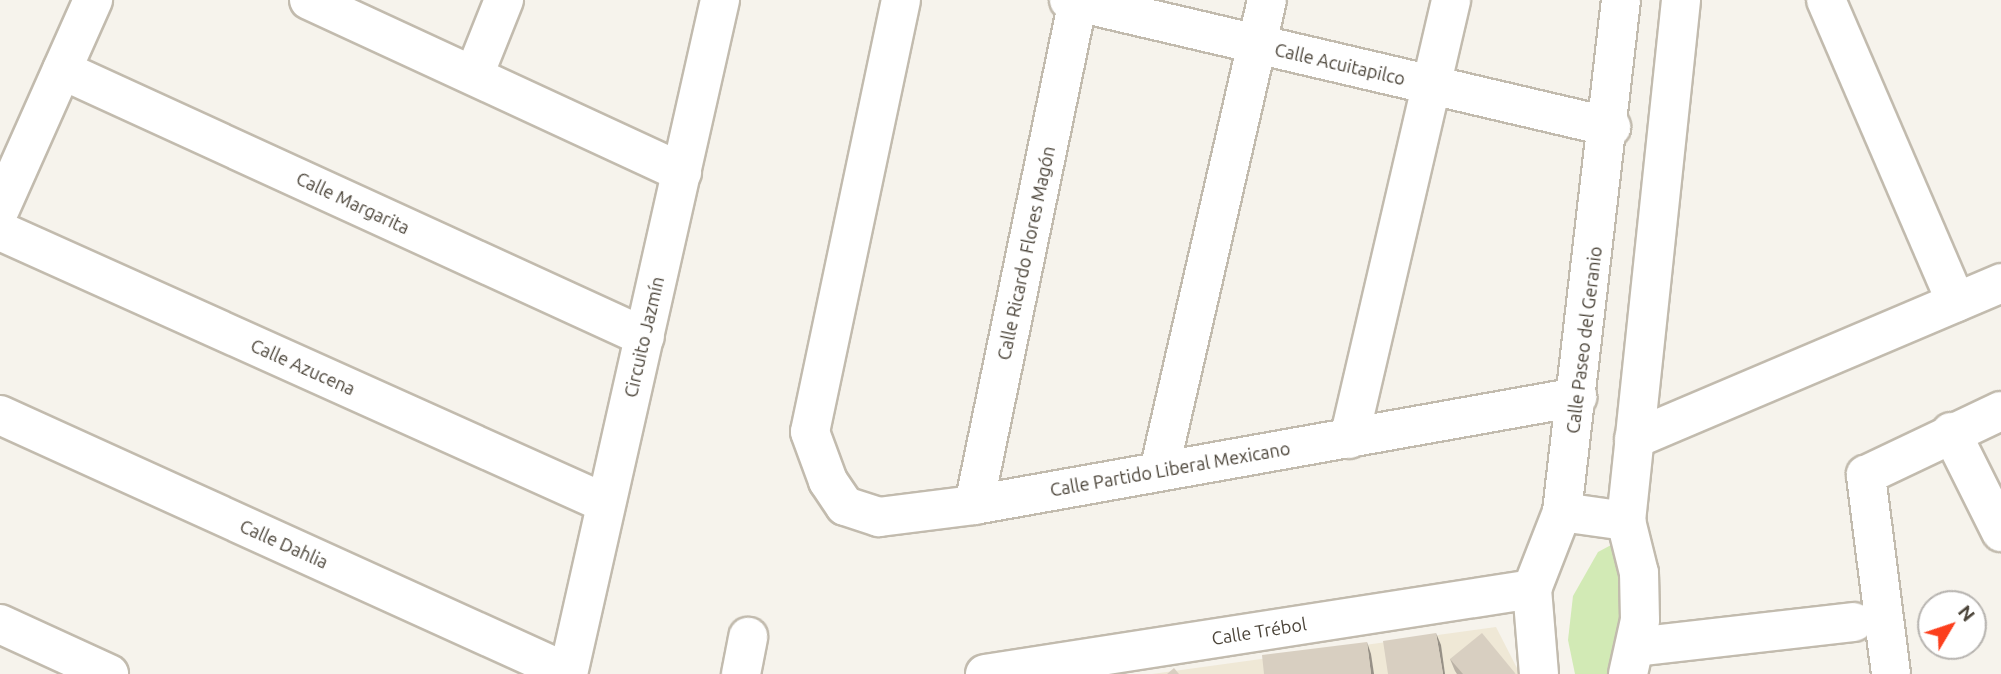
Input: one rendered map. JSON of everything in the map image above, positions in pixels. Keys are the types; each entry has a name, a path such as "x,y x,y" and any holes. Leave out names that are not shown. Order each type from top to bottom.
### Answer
{"street":[{"path":"0,209 93,0"},
{"path":"474,75 504,0"},
{"name":"Circuito Jazmín","path":"568,673 720,0"},
{"name":"Calle Partido Liberal Mexicano","path":"901,0 810,432 845,506 879,517 974,505 1160,467 1349,439 1577,397"},
{"path":"1160,467 1267,0"},
{"path":"1349,439 1451,0"},
{"name":"Calle Paseo del Geranio","path":"1539,674 1532,589 1562,512 1611,127 1621,0"},
{"path":"1681,0 1626,521 1639,573 1631,661 1854,622"},
{"path":"1826,0 1956,302"},
{"name":"Calle Acuitapilco","path":"1075,1 1611,127"},
{"name":"Calle Ricardo Flores Magón","path":"974,505 1075,1"},
{"path":"318,2 682,172"},
{"name":"Calle Margarita","path":"62,70 645,337"},
{"name":"Calle Azucena","path":"0,231 605,503"},
{"path":"1634,439 2001,283"},
{"path":"1891,674 1866,475 1951,432 2001,411"},
{"name":"Calle Dahlia","path":"0,415 568,673"},
{"path":"1951,432 2001,532"},
{"path":"1562,512 1626,521"},
{"name":"Calle Trébol","path":"985,674 1532,589"},
{"path":"0,624 109,674"},
{"path":"741,674 748,637"}],"shaded area":[{"path":"1496,627 1520,674 1152,674"}],"green space":[{"path":"1613,544 1627,594 1615,664 1609,674 1575,674 1568,640 1573,596 1598,552"}],"building":[{"path":"1436,633 1443,674 1388,674 1383,641"},
{"path":"1482,633 1514,674 1463,674 1450,659"},
{"path":"1367,642 1371,674 1264,674 1262,655"},
{"path":"1174,668 1179,674 1167,674"}]}
